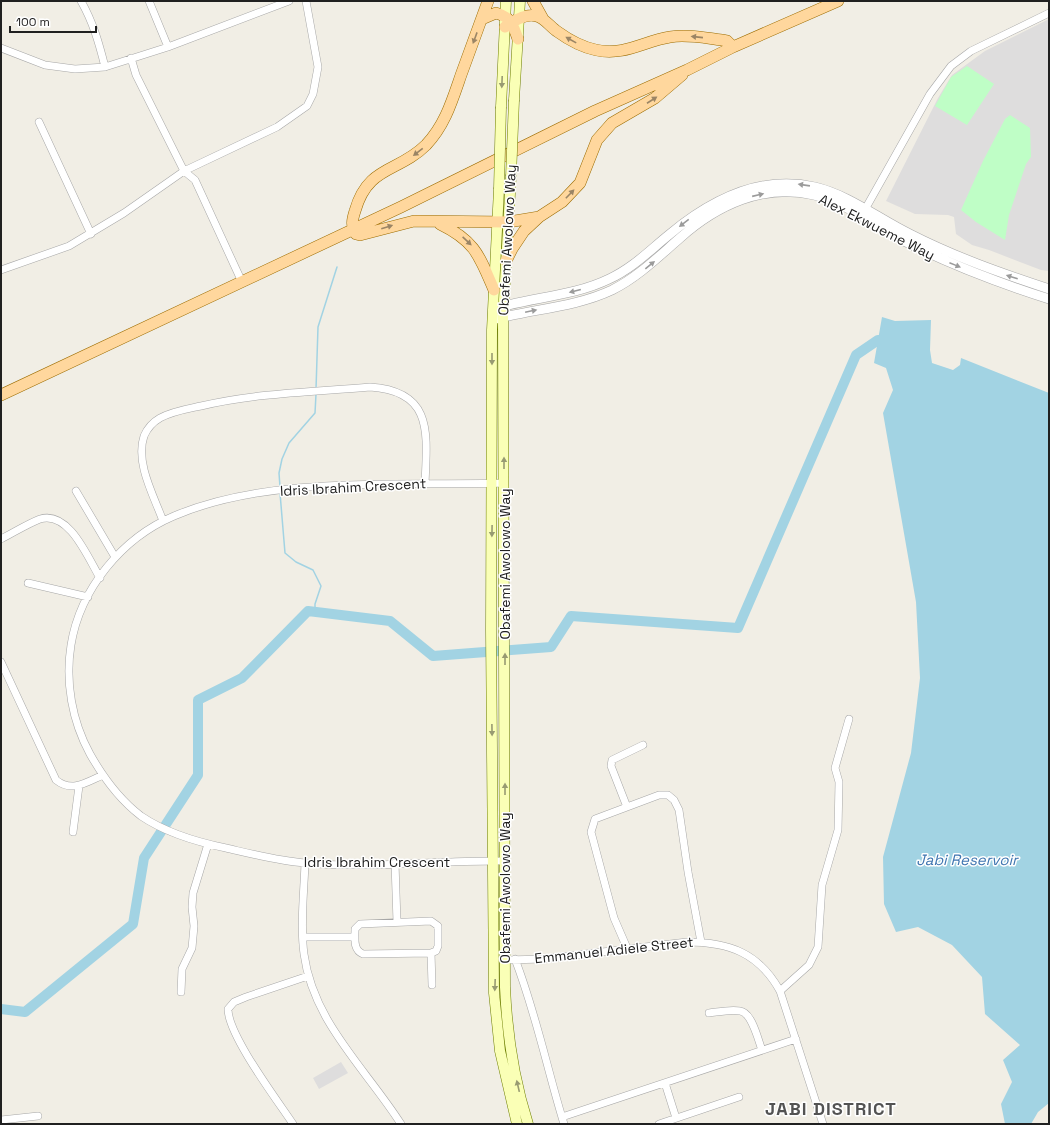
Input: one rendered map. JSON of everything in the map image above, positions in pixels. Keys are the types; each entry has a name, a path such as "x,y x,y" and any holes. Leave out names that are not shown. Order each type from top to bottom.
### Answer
{"main road":[{"path":"488,1 442,125 422,149 414,156 382,172 366,186 356,206 353,218 353,229 356,234 360,235 403,223 434,221 503,222 539,217"},
{"name":"Obafemi Awolowo Way","path":"506,1 510,21 501,107 500,189 506,261 499,307 493,320 491,691 494,860 494,993 506,1083 517,1124"},
{"name":"Obafemi Awolowo Way","path":"510,21 520,1"},
{"path":"533,1 543,19 558,32 572,41 598,50 624,50 670,37 683,36 727,41 733,47"},
{"path":"1,395 353,229 595,111 687,70 733,47 838,1"},
{"path":"482,19 496,13 510,21 518,39"},
{"path":"510,21 535,16 543,19"},
{"name":"Obafemi Awolowo Way","path":"518,39 511,176 494,290 503,317 506,690 504,861 510,959 506,1016 519,1090 528,1124"},
{"path":"506,261 517,240 539,217 572,193 580,183 597,140 612,123 655,98 687,70"},
{"path":"434,221 455,231 474,248 494,290"}],"street":[{"path":"81,1 89,15 96,33 104,67"},
{"path":"149,1 168,47"},
{"path":"1,48 45,66 75,69 104,67 168,47 290,1"},
{"path":"1,270 69,246 91,234 184,171 277,127 307,106 313,94 318,67 306,1"},
{"path":"863,213 930,94 951,66 971,51 1049,12"},
{"path":"131,58 136,75 184,171 194,180 242,282"},
{"path":"39,122 91,234"},
{"name":"Alex Ekwueme Way","path":"499,307 572,292 610,279 648,254 697,212 725,197 753,188 779,184 806,185 831,192 863,213 882,230 947,262 986,278 1049,299"},
{"name":"Alex Ekwueme Way","path":"493,320 587,299 611,290 635,276 708,216 728,205 751,197 778,192 804,193 827,199 896,227 951,254 989,269 1049,289"},
{"path":"163,521 144,469 141,450 144,436 149,427 158,419 173,412 246,397 370,387 388,388 404,394 414,403 425,427 425,484"},
{"name":"Idris Ibrahim Crescent","path":"504,483 317,487 281,490 222,500 175,515 139,535 115,557 88,597 76,624 69,658 70,691 73,712 84,744 103,775 123,799 144,817 179,836 208,844 305,863 504,861"},
{"path":"76,491 115,557"},
{"path":"1,539 40,520 48,518 57,520 65,524 72,532 100,578"},
{"path":"28,583 88,597"},
{"path":"1,662 54,777 63,786 70,788 79,786 103,775"},
{"path":"780,991 809,965 818,947 822,885 838,830 839,782 835,768 849,718"},
{"path":"627,807 611,766 612,760 643,745"},
{"path":"73,832 79,786"},
{"path":"626,948 614,918 591,832 596,819 659,795 668,795 674,800 679,810 688,872 701,942"},
{"path":"181,992 182,969 192,948 194,926 192,907 193,893 208,844"},
{"path":"305,863 304,953 308,976 316,999 331,1029 386,1100 401,1124"},
{"path":"395,863 397,922"},
{"path":"435,922 438,926 438,946 436,951 431,953 363,954 359,952 356,947 355,937 355,929 360,924 435,922"},
{"path":"303,937 355,937"},
{"name":"Emmanuel Adiele Street","path":"510,959 543,959 626,948 701,942 726,946 744,953 759,962 772,976 780,991 823,1124"},
{"path":"431,953 432,985"},
{"path":"510,959 530,996 563,1120 796,1038"},
{"path":"293,1124 241,1045 232,1027 228,1009 234,1002 240,999 308,976"},
{"path":"709,1013 740,1010 746,1013 750,1019 762,1050"},
{"path":"665,1083 676,1118"},
{"path":"659,1124 739,1097"},
{"path":"1,1120 18,1121 38,1116"}],"shaded area":[{"path":"1049,19 1049,271 1041,270 972,245 956,234 954,217 948,215 915,214 886,201 938,98 952,75 985,51"},
{"path":"341,1062 348,1073 319,1089 313,1078"}],"green space":[{"path":"967,66 994,84 967,125 935,106 951,77"},
{"path":"1010,115 1030,128 1031,157 1026,164 1009,215 1005,240 976,222 961,210 983,161 1005,119"}],"water":[{"name":"Jabi Reservoir","path":"882,317 895,321 931,320 930,350 932,363 953,370 960,365 961,358 1049,393 1049,1103 1038,1112 1031,1124 1005,1124 1001,1104 1012,1082 1003,1060 1020,1045 985,1014 982,977 952,945 918,927 896,932 884,904 883,857 911,753 920,678 916,602 883,413 893,390 886,368 874,363"}],"waterway":[{"path":"316,389 318,327 337,267"},
{"path":"1,1009 25,1012 133,924 144,858 198,775 198,700 242,678 308,611 390,621 433,656 551,647 571,616 738,628 856,355 878,340"},
{"path":"280,487 279,473 282,459 289,443 315,413 316,394"},
{"path":"280,493 285,553 296,562 313,570 321,586 315,604 315,611"}],"district":[{"name":"JABI DISTRICT","path":"831,1108"}]}
